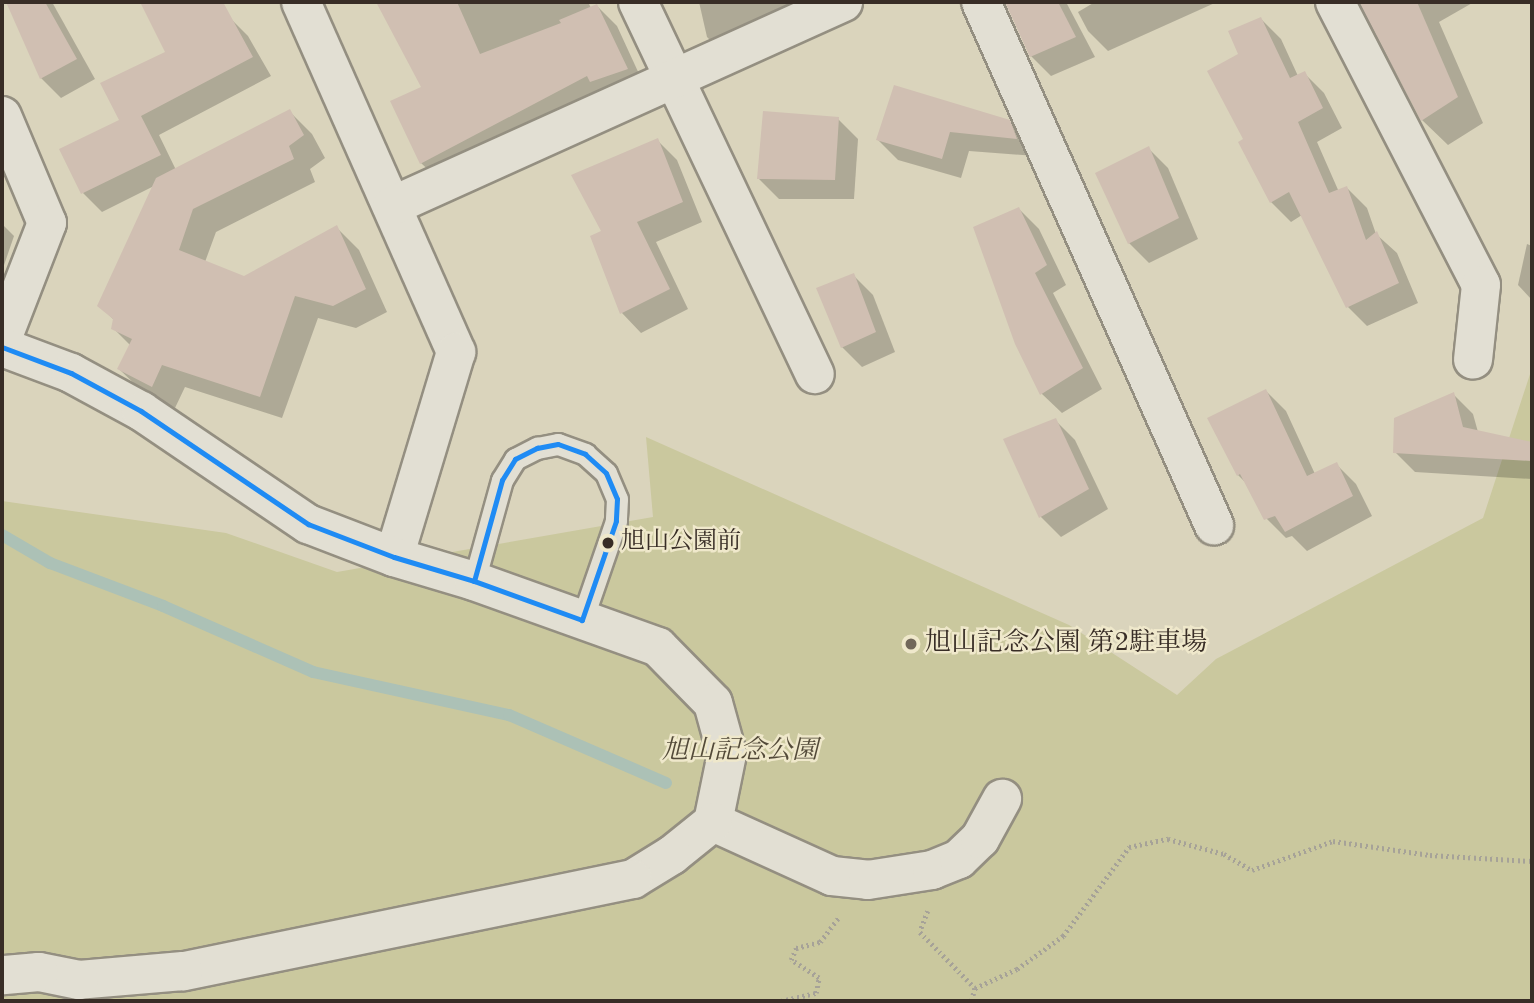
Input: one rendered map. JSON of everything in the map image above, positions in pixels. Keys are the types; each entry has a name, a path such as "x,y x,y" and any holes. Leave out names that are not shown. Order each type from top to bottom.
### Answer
{"street":[{"path":"301,2 456,352 394,557"},
{"path":"638,2 815,374"},
{"path":"392,206 843,2"},
{"path":"981,2 1214,524"},
{"path":"1335,2 1482,285 1473,360"},
{"path":"2,116 47,223 2,339"},
{"path":"2,347 71,373 141,411 307,524 394,557 474,580 658,646 713,704 727,754 713,822 672,855 633,879 183,971 79,980 39,972 2,975"},
{"path":"713,822 832,876 879,880 932,870 959,859 980,839 1002,799"}],"lane":[{"path":"474,580 502,480 516,460 537,448 558,444 584,454 607,472 617,499 616,521 582,620"}],"path":[{"path":"975,988 1017,969 1063,936 1129,847 1168,839 1223,854 1252,870 1333,841 1430,855 1532,861"},
{"path":"922,904 929,911 920,932 975,988"},
{"path":"781,1001 816,993 819,978 791,960 796,948 820,942 845,910"},
{"path":"972,1001 975,988"}],"green space":[{"name":"旭山記念公園","path":"1532,368 1532,1001 2,1001 2,501 226,533 337,572 653,517 646,437 1069,625 1177,695 1216,659 1483,518"}],"building":[{"path":"6,2 45,2 77,59 40,79"},
{"path":"140,2 223,2 253,57 141,116 161,155 81,194 59,149 119,120 100,83 165,52"},
{"path":"376,2 457,2 480,54 561,23 559,20 597,4 628,69 590,82 587,76 420,164 390,101 421,87"},
{"path":"1005,2 1058,2 1076,37 1030,57"},
{"path":"1359,2 1417,2 1458,97 1421,121"},
{"path":"1261,17 1290,78 1305,71 1323,108 1298,122 1329,193 1347,186 1366,240 1377,231 1399,283 1346,308 1289,192 1270,203 1238,142 1243,139 1207,71 1238,54 1228,31"},
{"path":"894,85 1010,120 1017,139 950,132 942,159 876,140"},
{"path":"290,109 304,135 289,146 294,159 193,209 179,250 244,276 337,225 366,289 333,306 295,296 260,397 162,365 152,387 117,369 132,339 111,329 113,319 97,306 156,178"},
{"path":"763,111 839,117 835,180 757,179"},
{"path":"658,138 683,202 637,222 670,289 620,314 590,236 601,231 571,175"},
{"path":"1149,146 1179,218 1128,244 1095,173"},
{"path":"1019,207 1047,265 1035,273 1083,368 1040,395 1015,344 973,227"},
{"path":"854,273 876,332 841,348 816,288"},
{"path":"1266,389 1307,476 1337,462 1353,496 1285,532 1275,516 1264,520 1240,474 1237,476 1207,418"},
{"path":"1454,392 1463,427 1532,442 1532,461 1393,453 1394,418"},
{"path":"1056,418 1089,489 1039,518 1003,439"}],"waterway":[{"path":"2,535 50,563 163,606 313,672 509,715 666,783"}],"transit line":[{"path":"2,347 71,373 141,411 308,524 394,557 474,581"},
{"path":"558,444 585,454 606,473 617,499 616,521 582,620 474,581 502,480 515,459 537,448 558,444"}],"place":[{"name":"旭山公園前","path":"608,543"},
{"name":"旭山記念公園 第2駐車場","path":"911,644"}]}
